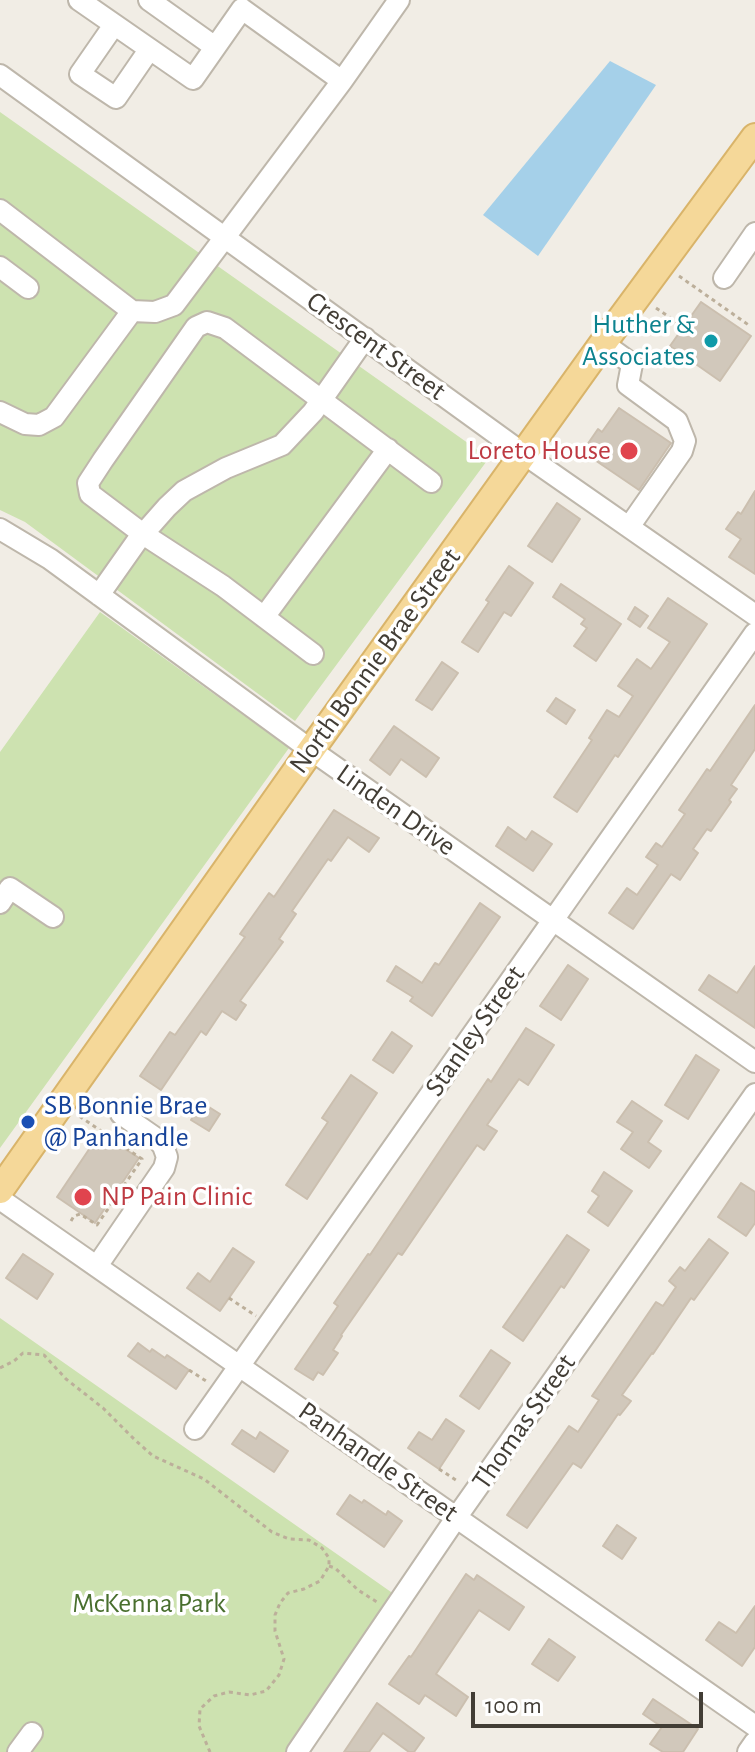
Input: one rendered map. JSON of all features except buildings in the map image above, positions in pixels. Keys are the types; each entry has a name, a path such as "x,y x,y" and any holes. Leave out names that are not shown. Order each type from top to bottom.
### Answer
{"main road":[{"name":"North Bonnie Brae Street","path":"0,1190 311,750 755,137"}],"street":[{"path":"79,0 193,79 215,47 236,5 342,81"},
{"path":"149,0 215,47"},
{"path":"0,210 132,311 155,312 174,305 399,0"},
{"path":"114,25 80,74 116,98 149,50"},
{"name":"Crescent Street","path":"0,75 524,454 755,615"},
{"path":"724,278 755,233"},
{"path":"0,267 28,288"},
{"path":"0,412 25,424 39,425 54,417 132,311"},
{"path":"313,654 223,586 143,534 90,494 88,483 196,327 207,322 225,328 431,482"},
{"path":"99,595 143,534 184,491 226,468 282,445 313,412 365,338"},
{"path":"603,343 632,364 628,385 677,421 685,441 682,451 629,527"},
{"path":"264,617 388,449"},
{"name":"Linden Drive","path":"0,529 50,559 311,750 755,1062"},
{"name":"Stanley Street","path":"195,1429 755,633"},
{"path":"3,891 53,917"},
{"name":"Thomas Street","path":"297,1752 456,1518 755,1094"},
{"path":"97,1266 164,1168 167,1157 157,1139 121,1114"},
{"name":"Panhandle Street","path":"0,1199 755,1726"},
{"path":"18,1752 32,1733"},
{"path":"748,1752 755,1742"}],"path":[{"path":"676,274 750,326"},
{"path":"653,306 684,327"},
{"path":"71,1221 80,1214 97,1225 142,1159 75,1113"},
{"path":"229,1298 268,1325"},
{"path":"0,1368 23,1353 44,1355 66,1379 103,1408 153,1456 204,1479 272,1532 289,1539 309,1540 322,1548 329,1558 329,1566 320,1581 288,1593 280,1603 275,1615 275,1631 284,1659 279,1675 266,1691 250,1695 229,1692 214,1696 200,1709 199,1726 210,1752"},
{"path":"439,1469 474,1493"},
{"path":"329,1566 358,1590 393,1611"}],"green space":[{"path":"0,112 489,458 295,721 25,522 0,510"},
{"path":"100,612 289,748 0,1148 0,752"},
{"name":"McKenna Park","path":"0,1318 401,1599 296,1752 0,1752"}],"water":[{"path":"610,61 656,85 538,256 483,215"}],"place":[{"name":"Huther & Associates","path":"711,341"},
{"name":"Loreto House","path":"629,451"},
{"name":"SB Bonnie Brae @ Panhandle","path":"28,1122"},
{"name":"NP Pain Clinic","path":"83,1197"}]}
